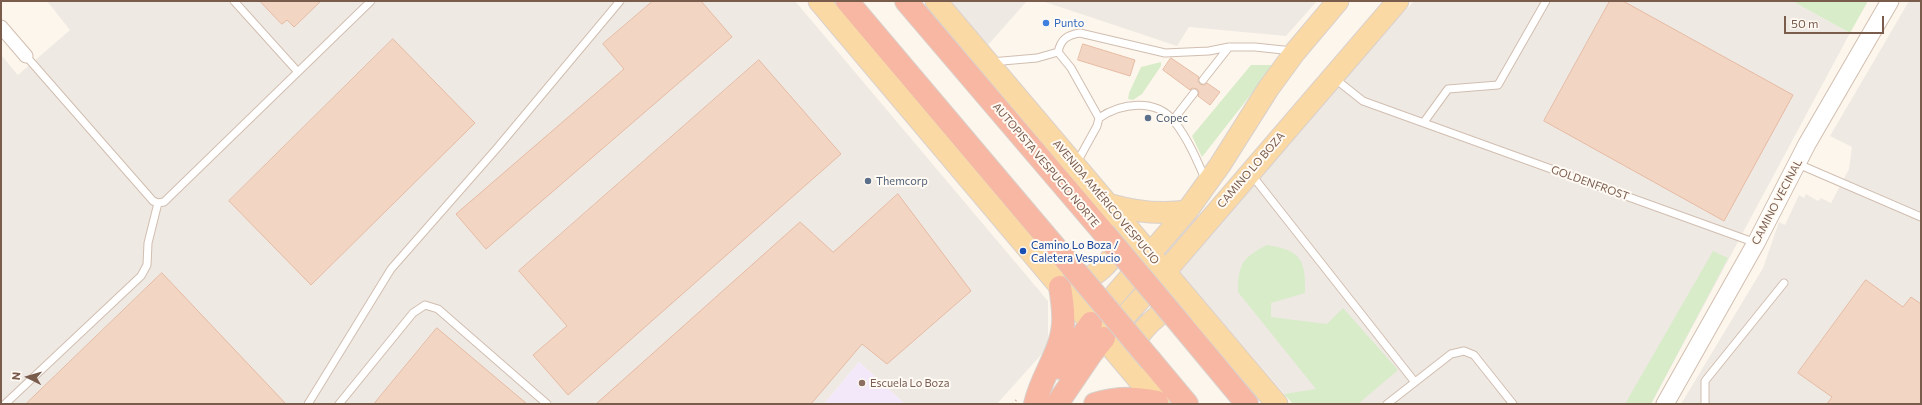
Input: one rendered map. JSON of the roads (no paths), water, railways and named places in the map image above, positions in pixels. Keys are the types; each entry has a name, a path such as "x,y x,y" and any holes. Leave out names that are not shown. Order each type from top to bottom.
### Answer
{"highway":[{"path":"848,1 1187,404"},
{"name":"AUTOPISTA VESPUCIO NORTE","path":"906,1 1104,233 1247,404"},
{"path":"1036,404 1042,382 1061,338 1063,324 1060,286"},
{"path":"1036,404 1073,347 1098,331"},
{"path":"1057,404 1091,354 1098,331"},
{"path":"1095,404 1128,397 1158,403"}],"main road":[{"path":"819,1 1158,403"},
{"name":"AVENIDA AMÉRICO VESPUCIO","path":"936,1 1277,404"},
{"name":"CAMINO LO BOZA","path":"1098,331 1165,272 1398,1"},
{"path":"1098,331 1150,254 1207,184 1295,52 1335,2"},
{"path":"1108,204 1149,213 1173,213 1187,210"},
{"path":"1060,286 1086,280 1109,261 1118,247 1125,225"},
{"path":"1125,364 1135,342 1149,324 1168,309 1189,300"}],"street":[{"name":"CAMINO VECINAL","path":"1665,404 1756,243 1808,144 1890,1"},
{"path":"1,27 26,56"}],"lane":[{"path":"234,1 298,72"},
{"path":"26,56 152,201 158,203 169,199 371,1"},
{"path":"308,404 391,269 498,147 620,1"},
{"path":"1424,122 1448,89 1498,85 1546,1"},
{"path":"1058,52 1060,44 1064,38 1071,34 1080,33 1165,53 1209,52 1229,48 1255,47 1295,52"},
{"path":"1203,80 1229,48"},
{"path":"988,63 1037,58 1058,52"},
{"path":"1058,52 1072,68 1099,118 1097,126 1075,166"},
{"name":"GOLDENFROST","path":"1332,76 1363,101 1756,243"},
{"path":"1173,120 1194,93"},
{"path":"1099,118 1118,107 1139,105 1158,110 1173,120 1185,137 1207,184"},
{"path":"1798,164 1920,213"},
{"path":"1250,172 1414,381"},
{"path":"5,404 141,276 147,265 148,243 158,203"},
{"path":"1705,404 1705,381 1784,283"},
{"path":"339,404 413,313 425,305 438,309 547,404"},
{"path":"1388,404 1414,381 1451,354 1464,351 1474,355 1512,404"}],"place":[{"name":"Punto","path":"1046,23"},
{"name":"Copec","path":"1148,118"},
{"name":"Themcorp","path":"868,181"},
{"name":"Camino Lo Boza / Caletera Vespucio","path":"1023,251"},
{"name":"Escuela Lo Boza","path":"862,383"}]}
